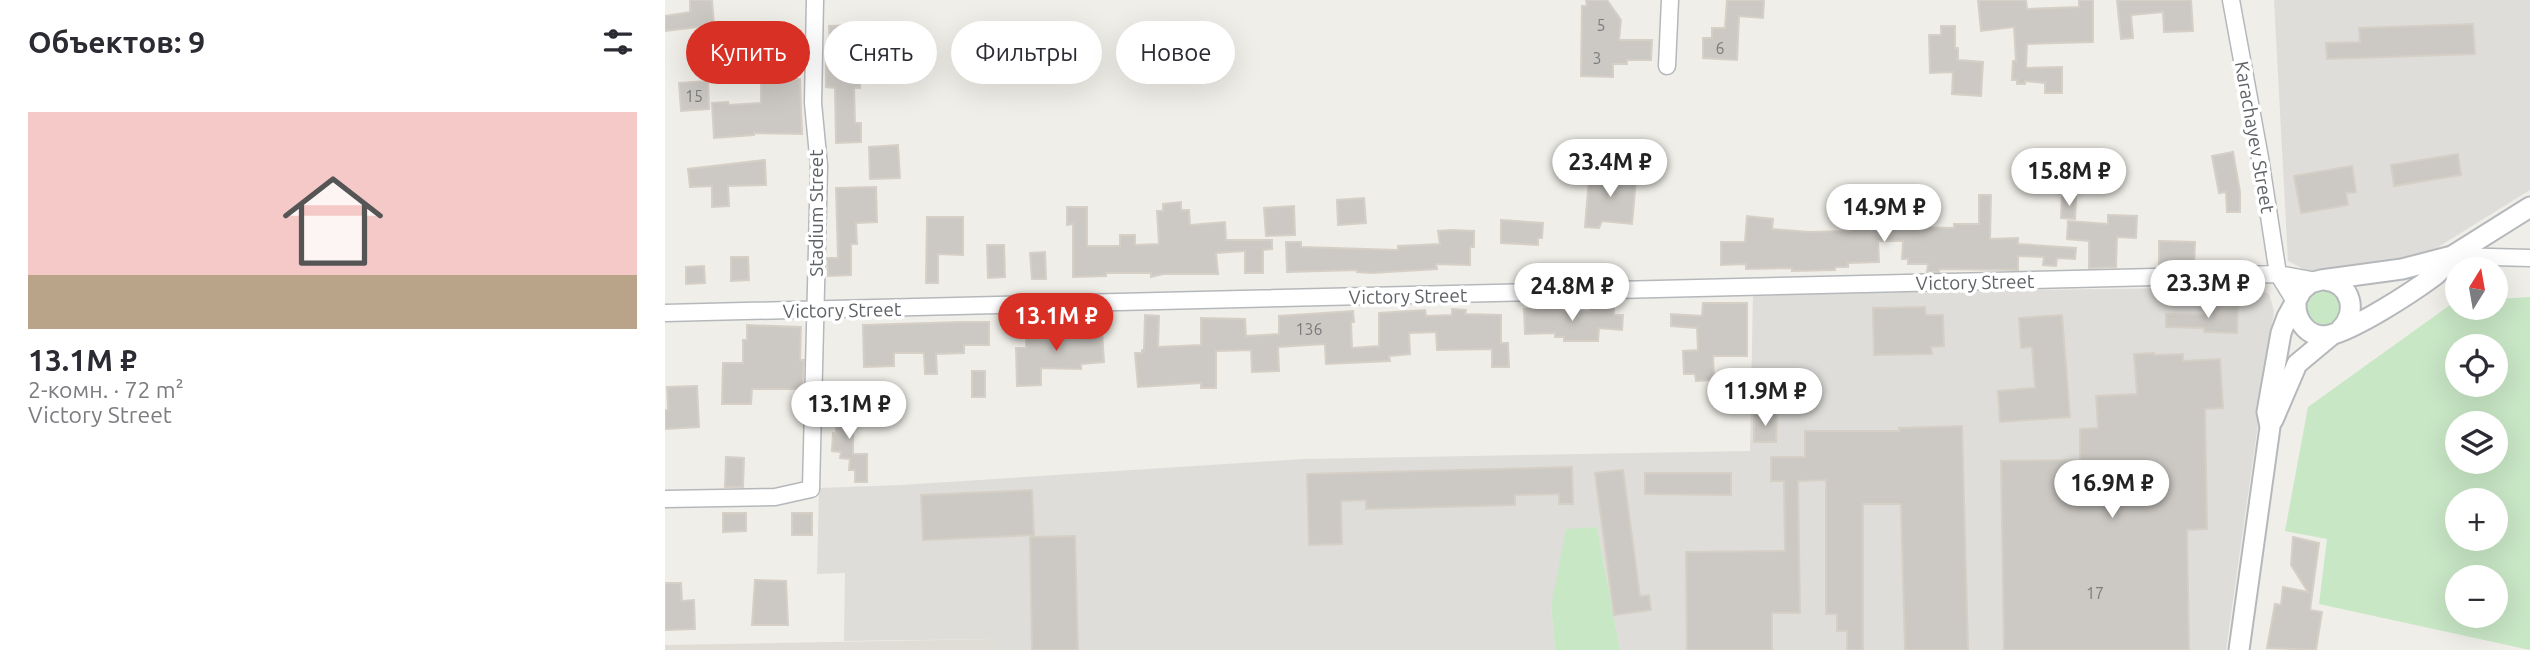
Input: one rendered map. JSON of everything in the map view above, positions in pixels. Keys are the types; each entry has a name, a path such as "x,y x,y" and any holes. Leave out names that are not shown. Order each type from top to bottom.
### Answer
{"street":[{"name":"Stadium Street","path":"665,499 775,497 811,489 819,166 813,103 815,0"},
{"path":"1667,66 1669,0"},
{"name":"Karachayev Street","path":"2231,0 2278,274"},
{"path":"2278,274 2296,303 2299,321 2306,329 2315,334 2336,332 2358,323 2436,275 2452,256 2530,207"},
{"path":"2270,428 2267,412 2281,333 2302,290 2321,281 2402,269 2452,256 2530,258"},
{"name":"Victory Street","path":"665,313 2278,274 2321,281"},
{"path":"2239,650 2270,428 2297,364 2336,332 2350,316 2350,299 2339,285 2321,281"}],"shaded area":[{"path":"2274,0 2530,0 2530,190 2427,254 2307,271 2288,261"},
{"path":"2254,287 2269,294 2274,311 2226,650 1620,650 1597,527 1551,606 1555,650 995,650 994,639 844,641 845,573 817,574 819,488 1304,459 1750,451 1753,294"},
{"path":"995,639 995,650 665,650 665,645"}],"green space":[{"path":"2323,290 2336,295 2341,308 2336,321 2323,326 2310,321 2305,308 2310,295"},
{"path":"2530,297 2530,650 2319,604 2327,539 2285,531 2308,407 2445,309 2445,320 2508,320 2508,298"},
{"path":"1597,527 1620,650 1555,650 1551,606 1566,529"}],"building":[{"path":"690,0 712,0 714,21 686,21 686,28 665,31 665,16 690,12"},
{"path":"1586,0 1607,0 1621,20 1619,40 1652,40 1651,60 1627,60 1627,64 1613,64 1613,77 1581,76 1582,6 1587,6"},
{"path":"1727,0 1764,0 1763,18 1739,16 1737,60 1703,58 1703,38 1712,38 1712,28 1725,28"},
{"path":"1978,0 2026,0 2027,9 2079,7 2079,0 2093,0 2093,42 2027,44 2026,68 2062,67 2062,93 2045,93 2045,83 2025,81 2025,84 2017,84 2017,80 2012,80 2013,61 2016,61 2014,27 1981,31"},
{"path":"2117,0 2191,0 2193,31 2164,32 2163,12 2131,15 2133,38 2121,39"},
{"path":"2473,24 2475,54 2327,59 2326,43 2360,42 2359,28"},
{"path":"1941,26 1955,26 1958,60 1983,62 1981,96 1952,94 1953,72 1930,73 1929,35 1941,35"},
{"path":"679,83 708,84 709,109 681,111"},
{"path":"761,84 800,84 802,134 754,133 714,138 712,103 761,103"},
{"path":"826,84 860,84 860,88 854,88 855,123 861,123 861,142 836,143 835,88 826,87"},
{"path":"898,145 900,178 870,179 869,147"},
{"path":"2233,152 2240,192 2240,212 2227,212 2226,192 2219,193 2212,156"},
{"path":"2458,154 2461,175 2394,186 2391,165"},
{"path":"765,160 766,185 728,186 729,206 712,207 712,186 690,187 688,169"},
{"path":"2352,166 2356,192 2346,193 2348,205 2301,213 2294,176"},
{"path":"1602,168 1619,170 1619,178 1636,179 1632,224 1602,221 1599,228 1585,227 1589,178 1601,179"},
{"path":"876,187 877,222 856,223 857,244 851,244 851,275 828,276 827,258 838,258 836,188"},
{"path":"1979,195 1991,195 1990,239 2018,238 2018,244 2076,248 2075,259 2057,258 2056,266 2043,265 2044,257 2018,256 2018,270 1939,269 1939,272 1927,272 1928,264 1908,264 1908,259 1902,259 1903,241 1878,241 1879,262 1848,263 1848,267 1835,267 1835,270 1746,269 1746,264 1721,265 1721,242 1745,242 1747,216 1773,219 1772,229 1851,231 1851,199 1864,199 1864,204 1910,207 1909,227 1954,228 1954,224 1979,224"},
{"path":"2062,197 2076,197 2075,219 2061,218"},
{"path":"1364,198 1366,223 1338,225 1337,200"},
{"path":"1181,202 1181,210 1189,210 1190,225 1225,222 1226,240 1272,240 1272,249 1263,250 1263,273 1245,273 1245,251 1216,253 1218,274 1163,274 1151,277 1151,273 1106,273 1106,276 1073,277 1073,224 1067,225 1067,207 1087,207 1087,246 1120,246 1120,235 1135,235 1135,245 1159,244 1157,211 1163,211 1163,204"},
{"path":"1294,206 1295,235 1266,236 1264,208"},
{"path":"2108,215 2137,216 2136,238 2117,237 2116,267 2089,268 2089,241 2067,239 2068,221 2108,224"},
{"path":"927,217 963,217 963,255 938,254 938,283 926,283"},
{"path":"1501,220 1543,223 1542,238 1538,238 1538,245 1501,243"},
{"path":"1438,231 1474,231 1474,247 1470,247 1470,265 1436,264 1437,269 1371,273 1357,270 1287,272 1286,242 1301,242 1301,247 1398,250 1398,246 1440,244"},
{"path":"2159,241 2195,242 2194,266 2159,265"},
{"path":"987,245 1004,245 1005,277 988,278"},
{"path":"1045,252 1046,279 1032,279 1030,253"},
{"path":"731,257 748,257 749,280 731,281"},
{"path":"704,266 705,283 686,284 686,267"},
{"path":"1703,303 1747,303 1747,356 1713,356 1714,380 1696,381 1695,374 1684,374 1683,351 1698,350 1697,328 1671,326 1671,314 1702,316"},
{"path":"1590,306 1614,308 1614,315 1623,315 1622,330 1599,328 1598,341 1564,341 1564,337 1555,337 1555,333 1525,334 1524,309 1562,308 1562,311 1590,311"},
{"path":"2205,306 2238,307 2237,333 2204,332 2204,328 2166,327 2166,314 2205,315"},
{"path":"1925,307 1926,315 1943,315 1944,346 1931,347 1932,354 1874,355 1873,308"},
{"path":"1452,309 1466,310 1465,314 1501,315 1501,343 1508,343 1509,367 1492,367 1492,349 1437,350 1436,332 1409,333 1410,354 1389,356 1390,361 1326,364 1325,344 1278,347 1279,371 1252,372 1251,350 1216,351 1216,388 1201,388 1201,383 1138,387 1135,353 1142,353 1144,350 1145,315 1159,316 1158,347 1201,345 1201,318 1245,319 1246,336 1279,334 1279,316 1353,311 1352,348 1379,346 1379,313 1425,310 1426,316 1452,315"},
{"path":"2062,315 2070,417 2000,422 1998,391 2035,388 2032,347 2021,348 2019,318"},
{"path":"1026,318 1039,318 1039,339 1083,338 1082,325 1102,331 1104,362 1081,364 1081,369 1041,368 1041,385 1017,386 1016,348 1026,348"},
{"path":"989,322 989,345 964,345 964,353 936,354 937,374 925,374 924,353 894,353 894,366 864,367 863,325"},
{"path":"747,325 801,327 800,360 804,360 802,389 752,389 751,404 722,404 723,363 743,363 743,340 747,340"},
{"path":"2134,354 2183,354 2183,361 2220,359 2223,408 2205,409 2207,529 2187,530 2189,650 2004,650 2001,461 2080,460 2080,429 2098,428 2096,396 2137,394"},
{"path":"972,371 985,371 985,397 972,397"},
{"path":"697,386 699,427 665,429 667,387"},
{"path":"836,401 853,401 853,454 867,454 867,482 855,482 855,470 849,470 850,459 840,458 841,452 832,451 833,433 836,434"},
{"path":"1754,414 1777,414 1776,442 1754,442"},
{"path":"1962,426 1968,650 1905,650 1901,504 1863,504 1863,650 1847,650 1847,631 1837,631 1837,614 1826,614 1826,480 1798,481 1800,613 1772,613 1772,650 1687,650 1686,552 1785,551 1784,481 1771,481 1771,457 1805,457 1805,431 1899,431 1899,428"},
{"path":"726,457 744,458 743,487 725,487"},
{"path":"1572,467 1573,504 1559,504 1559,494 1515,495 1515,505 1366,509 1366,500 1341,501 1342,544 1309,545 1307,474"},
{"path":"1623,470 1640,596 1649,595 1651,610 1614,615 1595,473"},
{"path":"1645,473 1731,473 1731,495 1645,494"},
{"path":"1032,490 1034,535 923,540 921,495"},
{"path":"723,513 746,513 746,531 723,532"},
{"path":"792,513 812,513 812,535 792,535"},
{"path":"1075,536 1078,650 1032,650 1030,537"},
{"path":"2293,537 2319,543 2310,610 2322,612 2316,650 2267,648 2275,604 2281,605 2283,587 2308,592 2291,565"},
{"path":"755,580 786,581 788,625 752,625"},
{"path":"665,583 681,583 682,601 694,600 695,629 665,630"}]}
